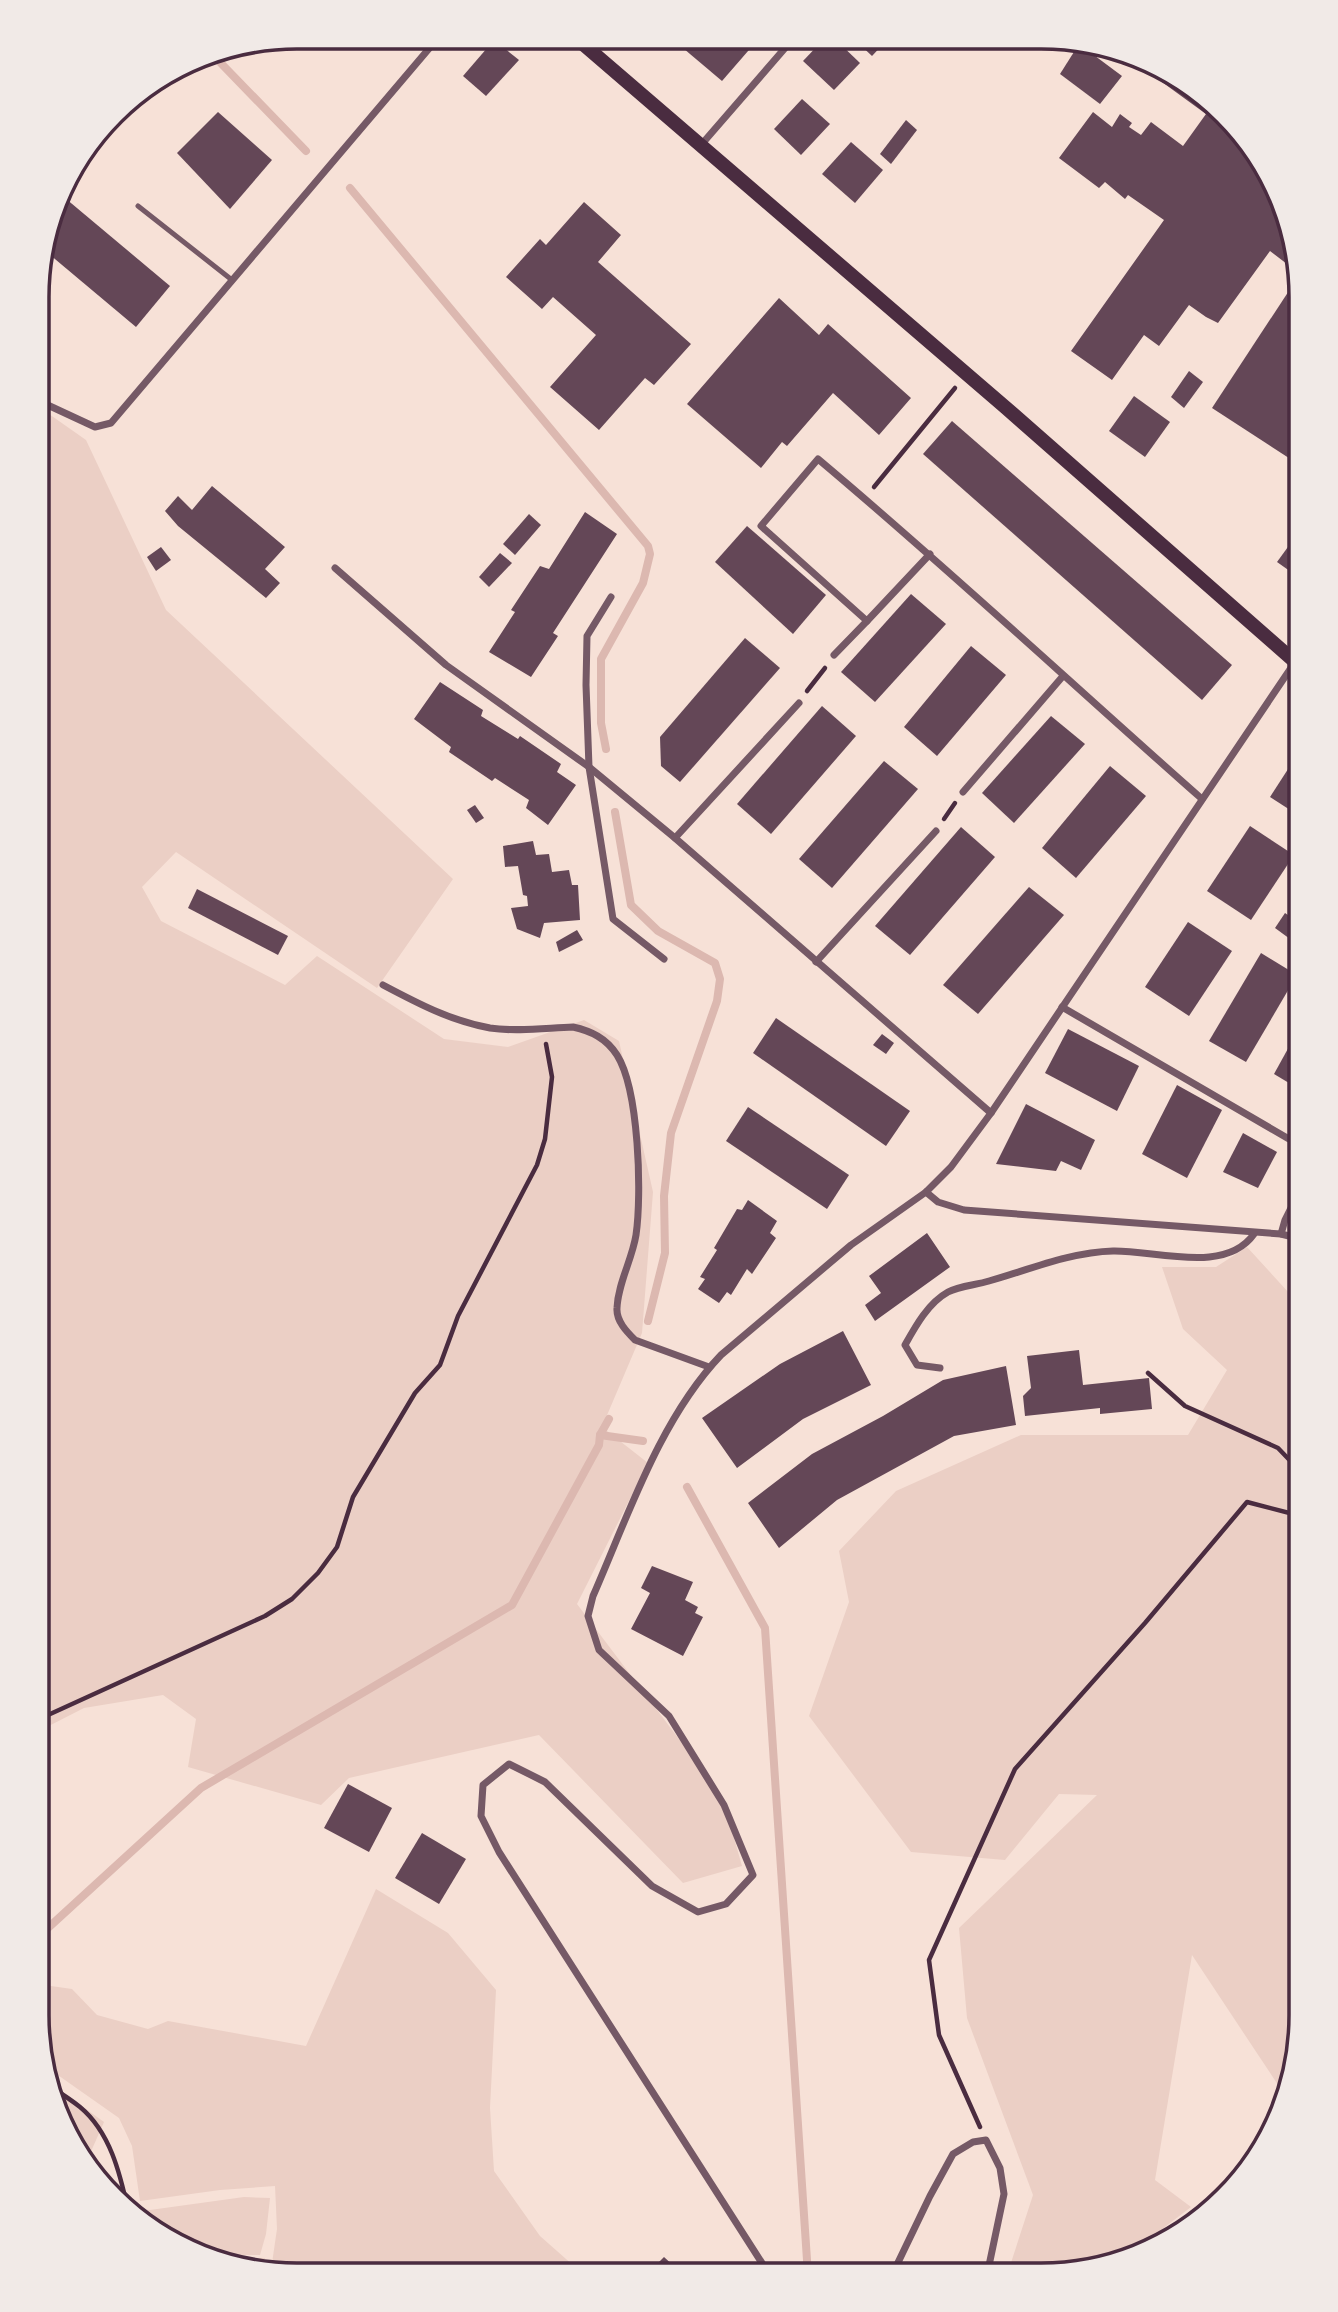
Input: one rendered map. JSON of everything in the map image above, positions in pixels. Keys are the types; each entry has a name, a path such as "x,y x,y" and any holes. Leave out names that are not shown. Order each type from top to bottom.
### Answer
{"main road":[{"path":"589,50 1005,407 1289,656"}],"street":[{"path":"701,146 784,49"},
{"path":"49,406 94,427 111,423 428,50"},
{"path":"867,621 761,526 818,459 930,554 1062,676 1202,799"},
{"path":"834,656 930,554"},
{"path":"335,568 446,665 589,767 675,838 991,1113"},
{"path":"611,597 587,636 589,767 613,919 664,959"},
{"path":"963,792 1062,676"},
{"path":"762,2263 499,1852 481,1816 483,1785 509,1764 545,1782 652,1886 698,1912 726,1904 753,1875 724,1805 669,1716 599,1650 588,1616 593,1596 653,1459 684,1403 709,1367 721,1355 851,1245 926,1192 951,1167 991,1113 1202,799 1289,677"},
{"path":"675,838 799,703"},
{"path":"816,962 936,831"},
{"path":"383,985 423,1007 491,1028 573,1027 598,1035 616,1054 625,1075 636,1133 639,1209 635,1239 617,1309 622,1325 635,1340 709,1367"},
{"path":"1062,1007 1289,1139"},
{"path":"926,1192 938,1202 964,1210 1289,1236"},
{"path":"1281,1234 1289,1212"},
{"path":"940,1368 917,1365 905,1345 920,1318 948,1292 1083,1255 1113,1251 1194,1258 1214,1257 1246,1245 1254,1234"},
{"path":"897,2263 953,2154 973,2142 986,2140 1000,2168 1004,2194 990,2263"}],"lane":[{"path":"138,206 232,280"}],"path":[{"path":"865,498 959,384"},
{"path":"799,703 834,656"},
{"path":"936,831 963,792"},
{"path":"49,1715 265,1616 292,1599 318,1573 337,1547 353,1497 415,1393 440,1366 458,1316 537,1165 545,1139 552,1077 545,1045"},
{"path":"1148,1373 1185,1406 1278,1448 1289,1459"},
{"path":"986,2140 939,2035 929,1960 1014,1769 1145,1623 1247,1502 1289,1513"},
{"path":"62,2094 82,2108 97,2126 110,2149 124,2192"}],"shaded area":[{"path":"49,414 86,440 166,610 453,879 377,988 176,852 142,887 161,921 285,985 317,956 444,1039 508,1047 584,1020 619,1041 653,1192 642,1333 602,1427 648,1463 577,1604 722,1796 742,1866 683,1883 539,1735 349,1778 321,1805 188,1767 196,1719 163,1695 84,1708 49,1726"},
{"path":"1247,1247 1289,1293 1289,2015 1281,2079 1279,2086 1192,1955 1155,2180 1191,2207 1153,2236 1105,2255 1073,2261 1011,2263 1033,2195 967,2018 959,1928 1097,1795 1059,1794 1005,1860 911,1852 809,1716 849,1602 839,1551 896,1491 1021,1435 1188,1435 1227,1370 1183,1329 1162,1267 1216,1267"},
{"path":"376,1889 448,1933 496,1990 490,2108 494,2171 540,2236 571,2263 272,2261 277,2229 275,2186 140,2201 132,2146 119,2118 56,2074 51,2047 49,1986 72,1989 97,2015 148,2029 168,2021 306,2046"},
{"path":"61,2091 104,2122 91,2152"},
{"path":"244,2197 270,2198 266,2234 260,2255 233,2255 202,2244 173,2230 143,2209"}],"building":[{"path":"685,49 749,49 722,81"},
{"path":"814,49 846,49 860,63 834,90 803,61"},
{"path":"865,49 878,49 872,56"},
{"path":"486,50 506,50 519,60 486,96 463,76"},
{"path":"1074,51 1094,55 1122,76 1100,104 1060,74"},
{"path":"1162,82 1205,111 1247,159 1276,217 1287,264 1270,251 1218,323 1189,305 1159,346 1144,335 1112,380 1071,351 1164,220 1128,195 1125,199 1105,182 1099,188 1059,158 1093,112 1112,127 1120,114 1132,123 1129,127 1141,135 1151,122 1183,146 1206,114"},
{"path":"802,99 830,124 801,155 774,129"},
{"path":"218,112 272,160 230,209 177,153"},
{"path":"906,120 917,130 891,164 880,154"},
{"path":"851,142 883,170 855,203 822,174"},
{"path":"68,201 170,286 136,327 53,257 57,233"},
{"path":"584,202 621,235 598,262 691,344 654,385 645,378 599,430 550,387 596,335 553,297 542,309 506,277 540,239 546,245"},
{"path":"1289,291 1289,458 1212,408"},
{"path":"779,298 819,335 828,324 911,398 879,435 833,393 787,446 782,442 761,468 687,404"},
{"path":"1189,371 1203,382 1184,408 1171,397"},
{"path":"1134,396 1170,422 1145,457 1109,431"},
{"path":"952,421 1232,665 1202,700 923,454"},
{"path":"212,486 285,547 265,569 280,583 266,598 178,526 165,511 178,496 192,510"},
{"path":"585,512 617,534 553,633 558,636 531,677 489,652 515,612 511,610 540,566 549,569"},
{"path":"529,514 541,525 515,555 503,544"},
{"path":"747,526 826,595 793,634 715,562"},
{"path":"1289,546 1289,570 1277,562"},
{"path":"161,547 171,560 156,571 147,557"},
{"path":"500,553 512,563 489,587 479,577"},
{"path":"911,594 946,624 875,702 841,672"},
{"path":"745,638 780,668 680,782 661,766 660,737"},
{"path":"971,646 1006,675 937,756 904,727"},
{"path":"440,682 483,710 481,716 518,739 520,736 561,764 557,772 576,785 548,825 526,808 529,800 495,778 492,781 449,752 451,747 414,719"},
{"path":"822,706 856,736 771,834 737,804"},
{"path":"1051,716 1085,744 1014,823 982,793"},
{"path":"884,761 918,789 832,888 799,859"},
{"path":"1110,766 1146,796 1076,878 1042,848"},
{"path":"1289,768 1289,809 1270,797"},
{"path":"475,805 484,818 476,823 467,810"},
{"path":"1250,826 1289,852 1289,863 1251,920 1207,891"},
{"path":"961,827 995,857 910,955 875,926"},
{"path":"533,841 536,855 549,854 552,872 569,870 572,885 578,885 580,920 544,923 540,938 517,929 511,908 528,906 527,896 523,895 518,866 505,867 503,846"},
{"path":"1029,887 1064,915 978,1014 943,985"},
{"path":"197,889 288,936 278,955 188,908"},
{"path":"1285,913 1289,916 1289,938 1275,928"},
{"path":"1188,922 1232,951 1189,1016 1145,987"},
{"path":"577,930 583,940 559,952 556,942"},
{"path":"1261,953 1289,970 1289,989 1246,1062 1209,1041"},
{"path":"776,1018 910,1111 886,1146 753,1053"},
{"path":"1068,1029 1139,1066 1117,1111 1045,1073"},
{"path":"882,1034 894,1043 886,1054 873,1045"},
{"path":"1289,1047 1289,1083 1274,1074"},
{"path":"1177,1085 1222,1110 1187,1178 1142,1154"},
{"path":"1026,1104 1095,1140 1081,1170 1061,1161 1056,1171 996,1164"},
{"path":"748,1107 849,1175 827,1209 726,1141"},
{"path":"1243,1133 1277,1152 1258,1188 1223,1172"},
{"path":"748,1200 777,1221 770,1233 776,1238 752,1274 747,1269 731,1295 727,1292 719,1303 698,1289 705,1279 700,1277 737,1209 742,1210"},
{"path":"927,1233 950,1267 875,1321 865,1305 881,1293 869,1276"},
{"path":"843,1331 871,1385 803,1419 737,1468 702,1418 780,1364"},
{"path":"1079,1350 1083,1385 1149,1378 1152,1409 1100,1414 1100,1408 1025,1416 1023,1396 1031,1388 1027,1356"},
{"path":"1006,1366 1016,1425 954,1436 837,1500 779,1548 748,1503 812,1454 943,1380"},
{"path":"652,1566 693,1582 685,1600 698,1607 695,1613 703,1617 683,1656 631,1629 650,1593 641,1588"},
{"path":"348,1784 392,1808 369,1852 324,1828"},
{"path":"422,1833 466,1859 439,1904 395,1878"},
{"path":"664,2257 671,2263 658,2263"}],"waterway":[{"path":"219,61 306,151"},
{"path":"350,188 648,546 650,554 643,583 601,659 601,723 606,749"},
{"path":"615,812 631,905 658,931 715,963 720,979 717,1001 671,1133 664,1196 665,1253 648,1321"},
{"path":"49,1927 201,1788 512,1605 599,1445 600,1435 609,1419"},
{"path":"600,1435 643,1441"},
{"path":"687,1487 765,1628 807,2263"}]}
